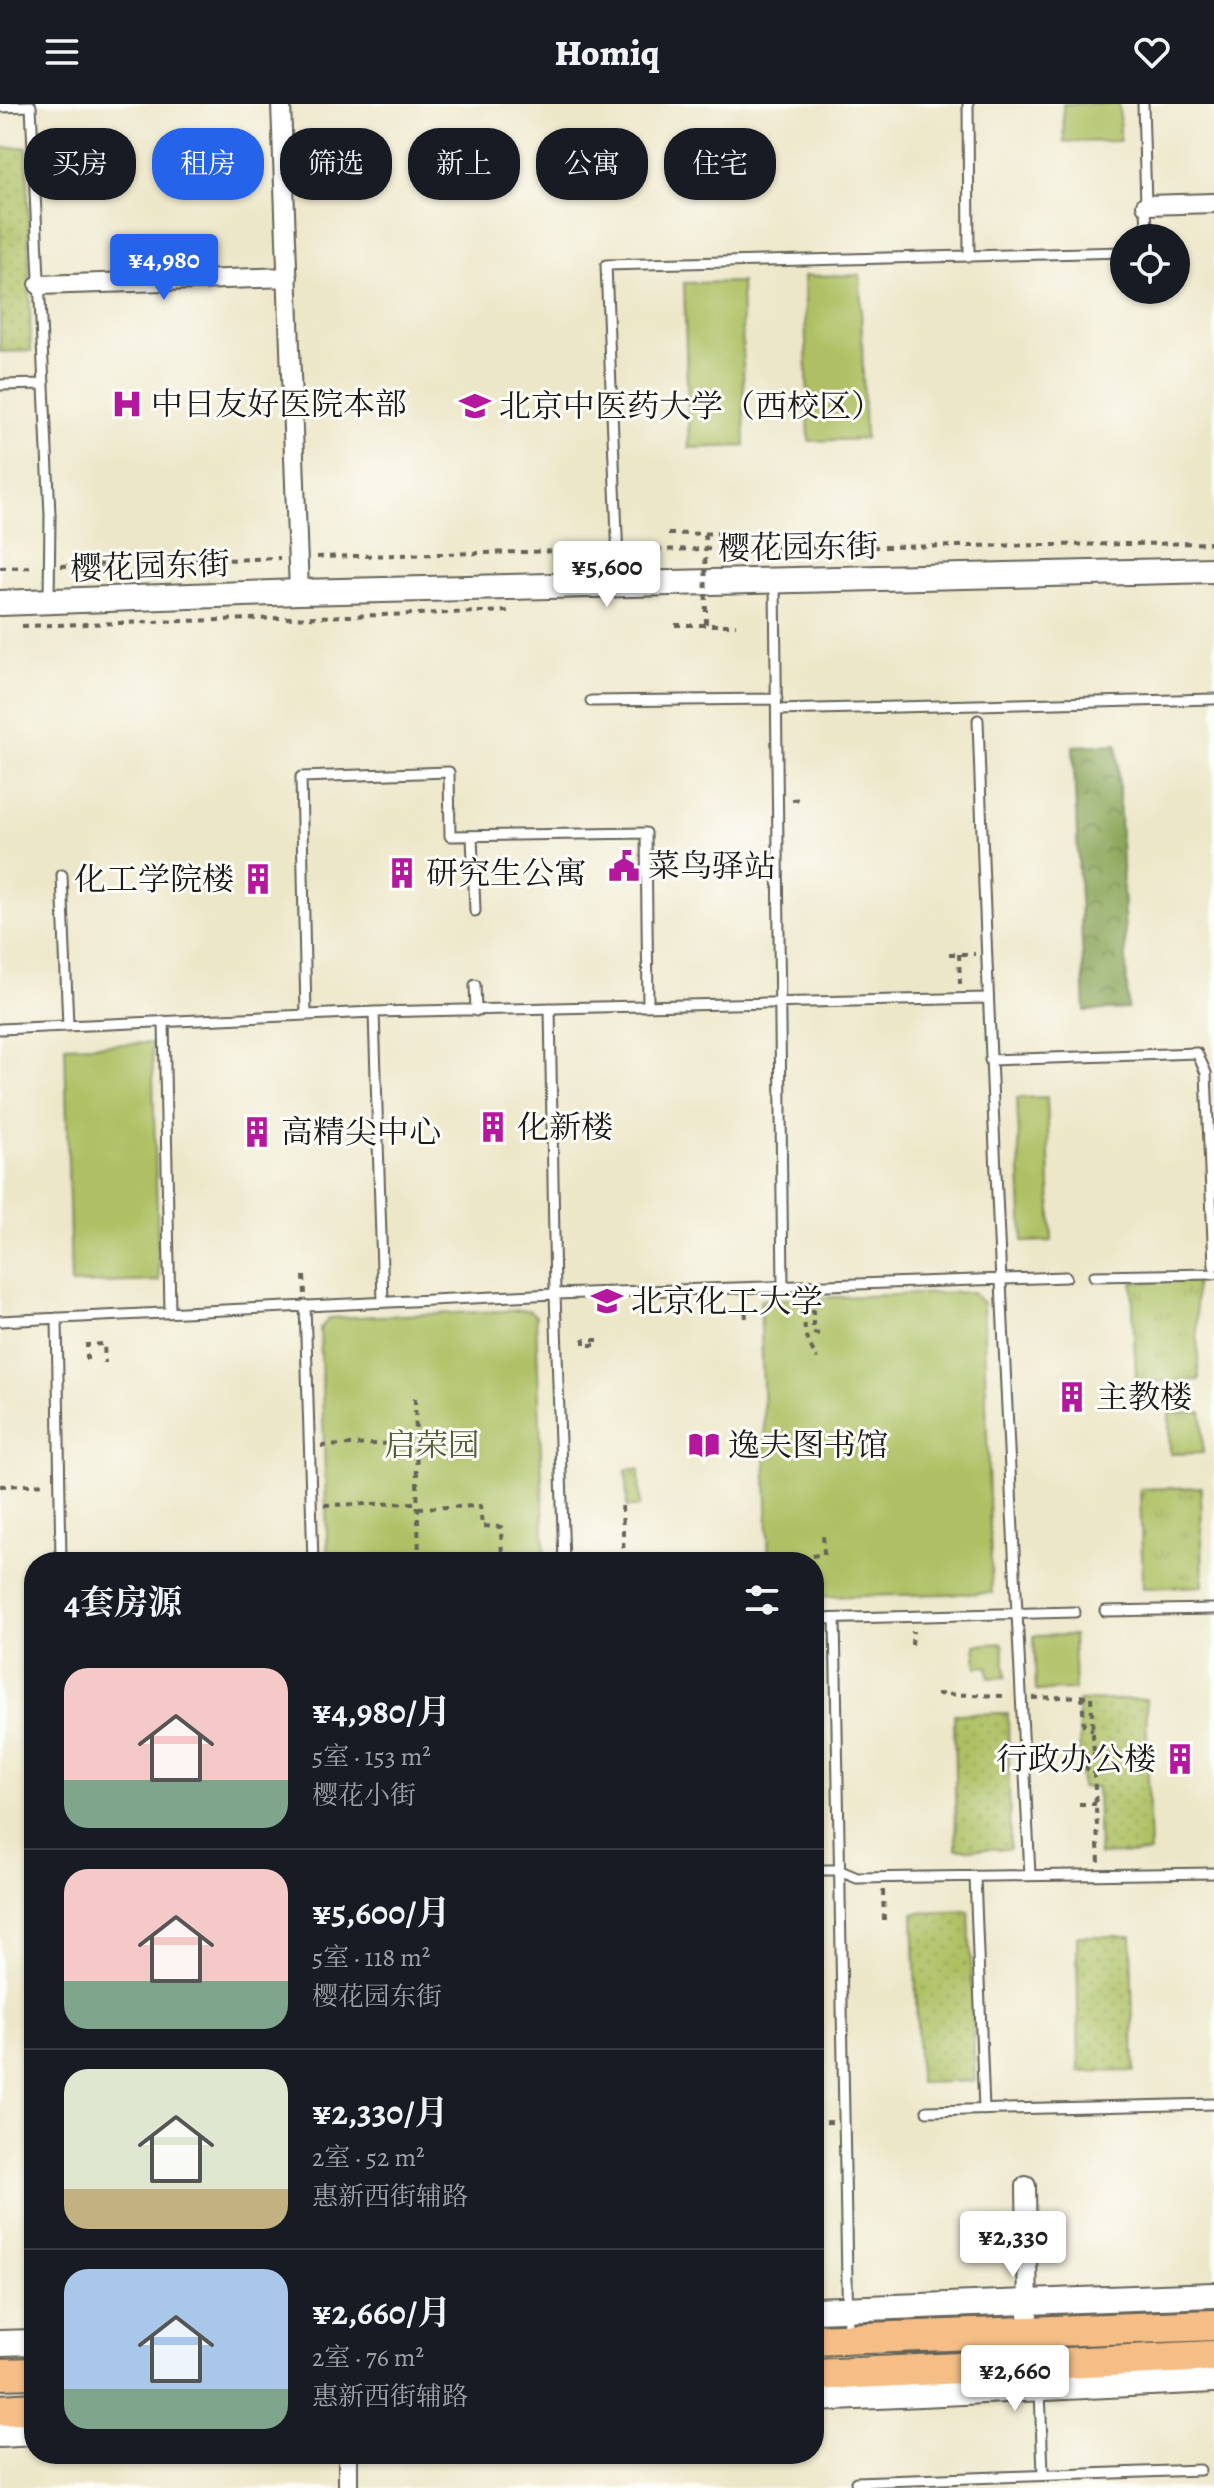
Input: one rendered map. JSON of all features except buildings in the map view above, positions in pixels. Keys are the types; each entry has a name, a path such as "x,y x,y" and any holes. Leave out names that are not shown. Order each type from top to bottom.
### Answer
{"main road":[{"path":"824,2335 848,2323 1028,2317 1214,2325"},
{"path":"824,2375 1033,2377 1214,2356"},
{"path":"0,2374 24,2373"},
{"path":"0,2410 24,2409"}],"street":[{"path":"281,104 299,592"},
{"path":"1146,205 1214,203"},
{"path":"39,285 288,277"},
{"name":"樱花园东街","path":"0,603 299,592 1214,570"},
{"path":"1026,2186 1028,2317 1214,2295"},
{"path":"824,2314 848,2323"},
{"path":"0,2343 24,2342"},
{"path":"824,2398 1033,2377 1214,2380"},
{"path":"0,2435 24,2434"},
{"path":"348,2464 348,2488"}],"lane":[{"path":"968,104 969,256"},
{"path":"1143,104 1147,224"},
{"path":"0,107 31,106 50,515 49,602"},
{"path":"619,584 606,265 1110,252"},
{"path":"0,385 43,384"},
{"path":"775,580 783,1288"},
{"path":"591,701 777,704 1214,699"},
{"path":"978,720 990,1060 1017,1614 1026,1697 1030,1875"},
{"path":"306,1015 301,777 449,772 450,836 646,833 648,1005"},
{"path":"472,836 475,911"},
{"path":"62,875 68,1026"},
{"path":"475,985 476,1011"},
{"path":"0,1029 374,1012 988,998"},
{"path":"550,1008 564,1552"},
{"path":"374,1012 383,1301"},
{"path":"164,1021 170,1312"},
{"path":"990,1060 1197,1053 1206,1073 1214,1266"},
{"path":"1094,1276 1214,1274"},
{"path":"0,1321 383,1301 1066,1277"},
{"path":"305,1305 313,1552"},
{"path":"57,1318 61,1552"},
{"path":"1105,1611 1214,1609"},
{"path":"824,1619 1075,1612"},
{"path":"835,1619 848,2323"},
{"path":"824,1870 838,1870 857,1878 1214,1873"},
{"path":"975,1876 984,2110"},
{"path":"927,2111 1214,2104"},
{"path":"1033,2377 1043,2474"},
{"path":"856,2482 1200,2470"}],"path":[{"path":"668,534 741,533"},
{"path":"705,534 706,625"},
{"path":"675,625 736,625"},
{"path":"790,800 802,799"},
{"path":"949,954 959,954 961,998"},
{"path":"808,1287 813,1333 819,1334"},
{"path":"808,1287 805,1335 817,1359"},
{"path":"745,1289 746,1322"},
{"path":"87,1360 87,1345 104,1344 105,1363"},
{"path":"415,1398 419,1552"},
{"path":"319,1446 433,1442"},
{"path":"0,1486 60,1483"},
{"path":"320,1505 480,1506 482,1526 501,1527 502,1552"},
{"path":"622,1506 624,1552"},
{"path":"823,1533 824,1552"},
{"path":"937,1694 1091,1696 1094,1754 1102,1762 1100,1770 1094,1772 1089,1771 1085,1764 1086,1758 1094,1754"},
{"path":"1082,1696 1084,1725 1093,1730"},
{"path":"1094,1772 1099,1874"},
{"path":"1079,1804 1096,1804"},
{"path":"883,1878 884,1920"}],"green space":[{"path":"1063,104 1119,104 1120,141 1064,142"},
{"path":"24,147 31,351 0,352 0,148"},
{"path":"860,275 865,439 809,441 804,276"},
{"path":"741,282 745,446 689,448 684,283"},
{"path":"1117,744 1128,1009 1085,1011 1073,746"},
{"path":"152,1043 159,1281 71,1284 65,1046"},
{"path":"1047,1097 1052,1241 1023,1242 1017,1098"},
{"path":"1195,1279 1199,1380 1136,1382 1132,1282"},
{"path":"972,1292 983,1303 992,1593 824,1597 824,1552 769,1552 760,1300"},
{"name":"启荣园","path":"529,1310 536,1316 545,1552 328,1552 320,1329 329,1318"},
{"path":"1202,1412 1203,1453 1170,1454 1169,1413"},
{"path":"626,1469 639,1469 640,1507 627,1507"},
{"path":"1201,1487 1203,1586 1143,1588 1140,1489"},
{"path":"1073,1635 1075,1690 1036,1691 1034,1636"},
{"path":"1003,1643 1006,1677 989,1678 988,1666 977,1667 975,1645"},
{"path":"1146,1699 1150,1853 1099,1855 1097,1787 1081,1788 1078,1701"},
{"path":"1008,1713 1010,1849 956,1849 954,1714"},
{"path":"969,1911 975,2081 919,2083 913,1913"},
{"path":"1077,1936 1131,1936 1134,2071 1079,2072"}],"place":[{"name":"中日友好医院本部","path":"127,404"},
{"name":"北京中医药大学（西校区）","path":"475,406"},
{"name":"菜鸟驿站","path":"624,866"},
{"name":"研究生公寓","path":"402,873"},
{"name":"化工学院楼","path":"258,879"},
{"name":"化新楼","path":"493,1127"},
{"name":"高精尖中心","path":"257,1132"},
{"name":"北京化工大学","path":"607,1301"},
{"name":"主教楼","path":"1072,1397"},
{"name":"逸夫图书馆","path":"704,1445"},
{"name":"行政办公楼","path":"1180,1759"}]}
